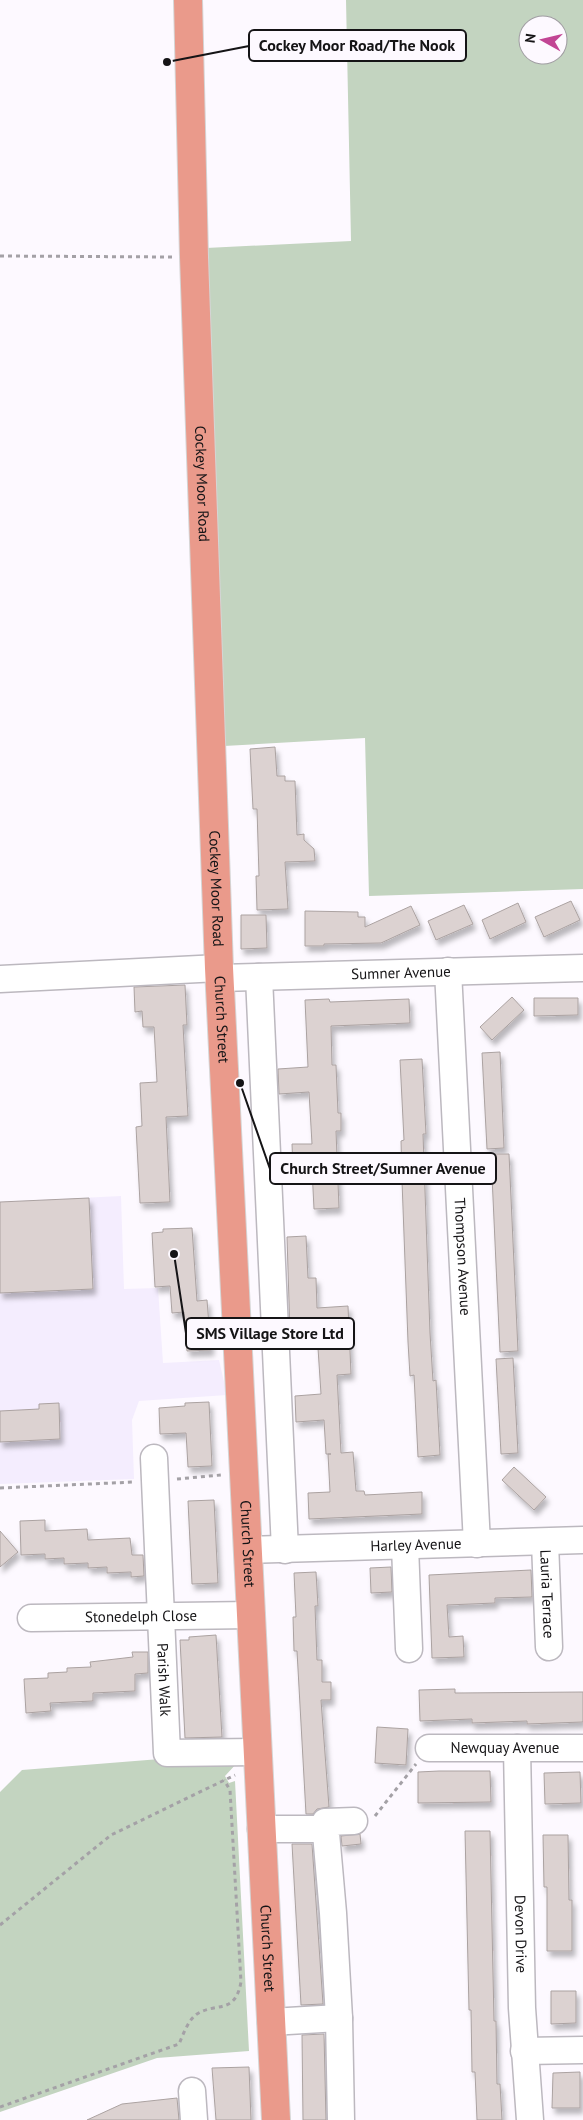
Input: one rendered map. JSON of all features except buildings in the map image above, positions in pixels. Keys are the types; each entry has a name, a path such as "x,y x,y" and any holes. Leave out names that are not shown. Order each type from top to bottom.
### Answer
{"main road":[{"name":"Cockey Moor Road","path":"188,0 194,257 220,973"},
{"name":"Church Street","path":"220,973 276,2120"}],"street":[{"name":"Sumner Avenue","path":"0,979 220,973 259,977 583,968"},
{"name":"Thompson Avenue","path":"448,971 477,1544"},
{"path":"259,977 285,1550"},
{"path":"242,1442 280,1439"},
{"name":"Parish Walk","path":"154,1469 167,1753 257,1752"},
{"name":"Harley Avenue","path":"248,1550 583,1540"},
{"name":"Lauria Terrace","path":"545,1542 549,1646"},
{"path":"405,1546 409,1649"},
{"name":"Stonedelph Close","path":"27,1617 251,1615"},
{"name":"Newquay Avenue","path":"429,1748 583,1748"},
{"name":"Devon Drive","path":"517,1748 524,2050 530,2120"},
{"path":"341,2120 339,2018 325,1822 354,1820"},
{"path":"262,1829 326,1829"},
{"path":"271,2022 339,2018"},
{"path":"524,2050 583,2050"},
{"path":"192,2091 194,2120"}],"path":[{"path":"0,256 194,257"},
{"path":"0,1488 154,1469 244,1473"},
{"path":"0,1925 111,1835 224,1780 230,1790 241,1982 239,1992 230,2004 197,2014 185,2030 179,2044 0,2107"}],"shaded area":[{"path":"121,1196 124,1289 158,1288 163,1363 219,1360 227,1395 139,1401 132,1420 134,1479 0,1484 0,1202"}],"green space":[{"path":"346,0 583,0 583,889 369,896 365,738 224,746 206,248 351,241"},
{"path":"160,1759 237,1763 225,1776 229,1783 235,1781 249,2051 157,2058 0,2112 0,1792 22,1770"}],"place":[{"name":"Cockey Moor Road/The Nook","path":"167,62"},
{"name":"Church Street/Sumner Avenue","path":"240,1083"},
{"name":"SMS Village Store Ltd","path":"174,1254"}]}
